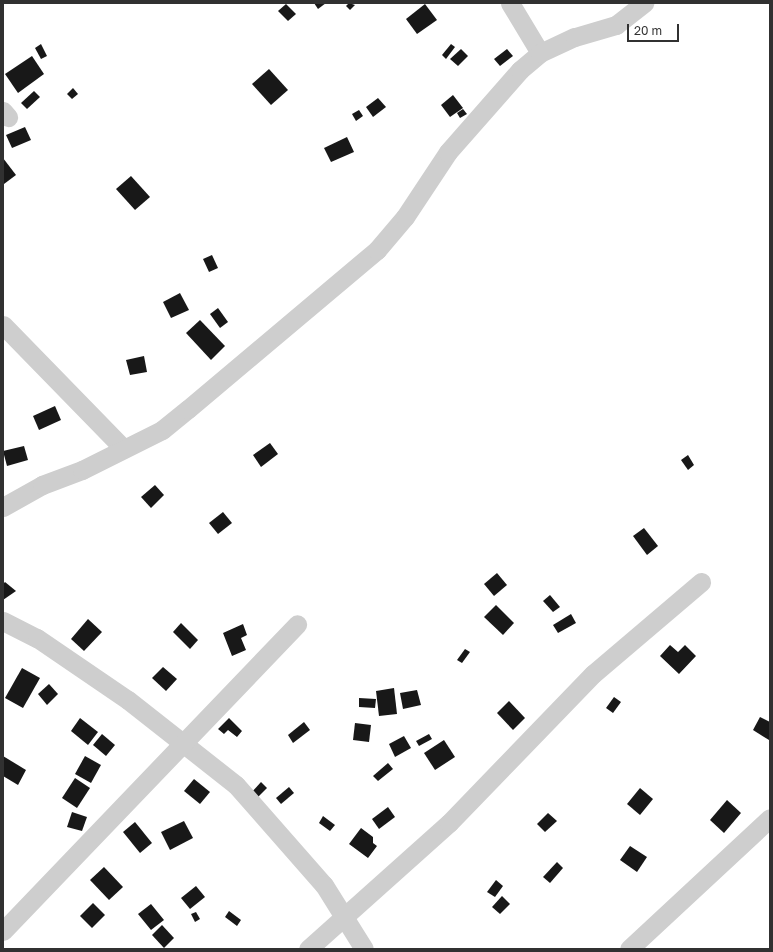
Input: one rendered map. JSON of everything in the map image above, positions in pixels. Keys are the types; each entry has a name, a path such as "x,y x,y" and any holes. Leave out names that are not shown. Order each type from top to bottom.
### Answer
{"street":[{"path":"510,3 540,53"},
{"path":"3,507 42,485 124,449 162,430 188,410 377,250 405,217 448,152 520,70 540,53 575,37 616,25 644,3"},
{"path":"3,324 124,449"},
{"path":"308,949 343,915 448,823 593,674 701,582"},
{"path":"3,621 37,638 184,742 236,785 324,886 364,949"},
{"path":"3,931 297,624"},
{"path":"629,949 770,818"}],"building":[{"path":"314,3 326,3 318,9"},
{"path":"349,3 355,5 350,10 346,6"},
{"path":"286,4 296,14 288,21 278,11"},
{"path":"425,4 437,20 417,34 406,19"},
{"path":"41,44 47,56 41,59 35,48"},
{"path":"451,44 455,47 446,59 442,55"},
{"path":"461,49 468,56 458,66 450,59"},
{"path":"507,49 513,56 500,66 494,59"},
{"path":"32,56 44,74 18,93 5,74"},
{"path":"269,69 288,90 271,105 252,84"},
{"path":"73,88 78,94 72,99 67,94"},
{"path":"34,91 40,97 27,109 21,103"},
{"path":"453,95 463,108 450,117 441,105"},
{"path":"378,98 386,107 373,117 366,107"},
{"path":"463,109 467,114 460,118 457,113"},
{"path":"359,110 363,116 356,121 352,114"},
{"path":"25,127 31,140 12,148 6,135"},
{"path":"347,137 354,152 331,162 324,148"},
{"path":"3,158 16,175 4,184 3,182"},
{"path":"131,176 150,197 135,210 116,189"},
{"path":"212,255 218,268 209,272 203,259"},
{"path":"180,293 189,310 171,318 163,302"},
{"path":"218,308 228,322 220,328 210,314"},
{"path":"200,320 225,346 211,360 186,333"},
{"path":"144,356 147,372 130,375 126,360"},
{"path":"55,406 61,420 39,430 33,416"},
{"path":"270,443 278,454 261,467 253,455"},
{"path":"24,446 28,460 7,466 3,451"},
{"path":"688,455 694,465 688,470 681,460"},
{"path":"155,485 164,495 151,508 141,497"},
{"path":"223,512 232,523 218,534 209,523"},
{"path":"644,528 658,546 647,555 633,536"},
{"path":"497,573 507,585 494,596 484,584"},
{"path":"5,582 16,591 3,600 3,584"},
{"path":"550,595 560,607 553,612 543,601"},
{"path":"496,605 514,623 503,635 484,617"},
{"path":"571,614 576,623 558,633 553,625"},
{"path":"88,619 102,632 84,651 71,639"},
{"path":"181,623 198,640 190,649 173,632"},
{"path":"243,624 247,635 241,638 246,650 232,656 223,633"},
{"path":"670,645 678,652 685,645 696,656 679,674 660,656"},
{"path":"465,649 470,652 462,663 457,660"},
{"path":"163,667 177,679 166,691 152,678"},
{"path":"22,668 40,678 23,708 5,698"},
{"path":"49,684 58,694 47,705 38,694"},
{"path":"394,688 397,714 379,716 376,691"},
{"path":"417,690 421,705 403,709 400,693"},
{"path":"614,697 621,702 613,713 606,708"},
{"path":"359,698 376,699 375,708 359,707"},
{"path":"509,701 525,718 513,730 497,713"},
{"path":"760,717 770,722 769,740 753,730"},
{"path":"80,718 98,732 88,745 71,731"},
{"path":"229,718 242,731 237,737 228,730 224,734 218,729"},
{"path":"304,722 310,730 293,743 288,735"},
{"path":"355,723 371,725 369,742 353,740"},
{"path":"102,734 115,745 106,756 93,745"},
{"path":"429,734 432,739 419,746 416,741"},
{"path":"404,736 411,748 395,757 389,744"},
{"path":"444,740 455,757 435,770 424,753"},
{"path":"3,756 26,770 18,785 3,776"},
{"path":"85,756 101,765 91,783 75,774"},
{"path":"388,763 393,769 378,781 373,776"},
{"path":"75,778 90,788 77,808 62,798"},
{"path":"194,779 210,792 200,804 184,791"},
{"path":"261,782 267,788 256,799 250,794"},
{"path":"289,787 294,793 281,804 276,798"},
{"path":"640,788 653,799 640,815 627,804"},
{"path":"727,800 741,813 724,833 710,820"},
{"path":"388,807 395,817 379,829 372,819"},
{"path":"72,812 87,817 82,831 67,827"},
{"path":"548,813 557,821 545,832 537,824"},
{"path":"323,816 335,825 330,831 319,823"},
{"path":"184,821 193,838 170,850 161,832"},
{"path":"135,822 152,843 140,853 123,832"},
{"path":"361,828 373,837 373,843 377,846 368,858 349,844"},
{"path":"630,846 647,857 637,872 620,860"},
{"path":"557,862 563,868 550,883 543,877"},
{"path":"104,867 123,887 109,900 90,880"},
{"path":"496,880 503,886 495,897 487,892"},
{"path":"196,886 205,897 190,909 181,898"},
{"path":"502,896 510,904 500,914 492,907"},
{"path":"93,903 105,915 92,928 80,916"},
{"path":"151,904 164,920 151,930 138,914"},
{"path":"229,911 241,920 237,926 225,917"},
{"path":"196,912 200,919 195,922 191,914"},
{"path":"162,925 174,938 164,948 152,935"}]}
